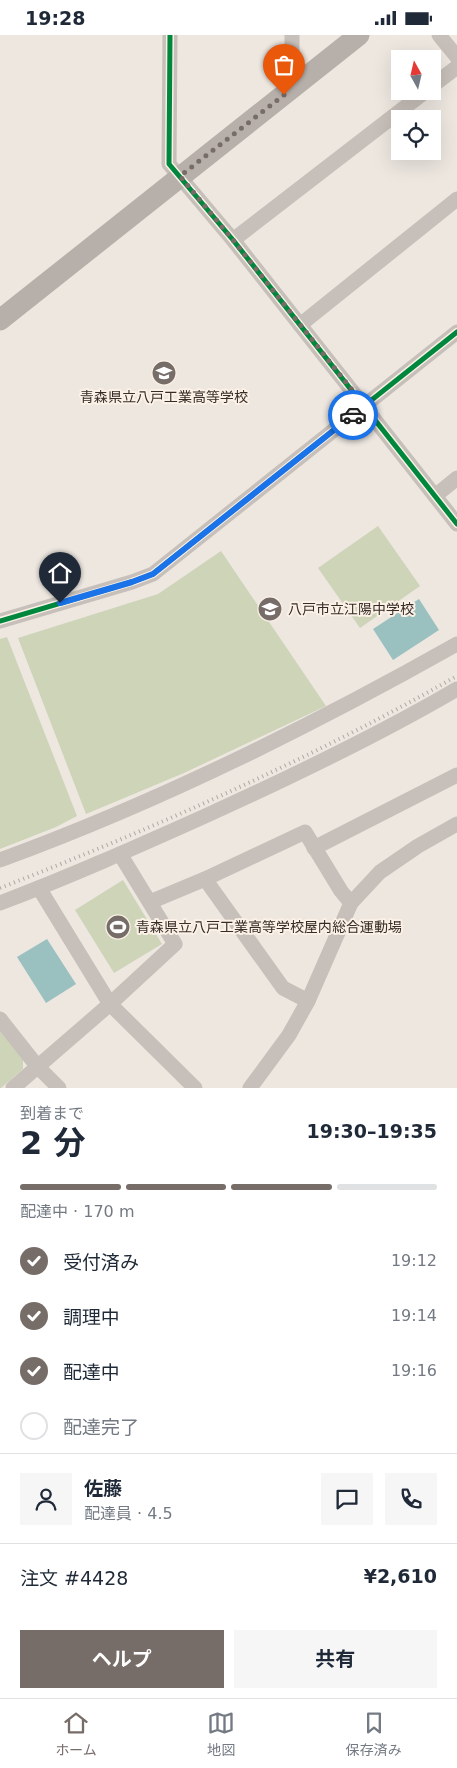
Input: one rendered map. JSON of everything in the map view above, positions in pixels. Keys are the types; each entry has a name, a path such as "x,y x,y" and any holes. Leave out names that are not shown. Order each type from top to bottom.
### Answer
{"street":[{"path":"170,35 169,164 233,240 457,524"},
{"path":"292,35 292,72 299,83"},
{"path":"0,320 359,35"},
{"path":"439,35 457,57"},
{"path":"441,79 457,67"},
{"path":"233,240 414,100"},
{"path":"300,325 457,199"},
{"path":"0,621 153,574 457,332"},
{"path":"435,496 457,478"},
{"path":"0,860 90,825 218,769 335,711 457,644"},
{"path":"0,903 120,854 274,785 421,710 457,689"},
{"path":"314,848 457,775"},
{"path":"250,1088 289,1035 308,1001 351,903 380,872 418,846 457,824"},
{"path":"150,902 206,879 305,832 341,891 351,903"},
{"path":"13,1088 110,1004 175,944 120,854"},
{"path":"206,879 283,988 308,1001"},
{"path":"39,888 110,1004 195,1088"},
{"path":"0,1019 37,1066 59,1088"}],"green space":[{"path":"378,526 420,586 360,628 318,568"},
{"path":"221,551 326,706 184,773 86,814 18,638 158,594"},
{"path":"7,637 77,816 56,827 0,849 0,639"},
{"name":"青森県立八戸工業高等学校屋内総合運動場","path":"123,880 162,944 114,973 75,910"},
{"path":"0,1028 23,1059 23,1069 1,1088 0,1088"}],"water":[{"path":"419,599 439,630 393,660 373,629"},
{"path":"47,939 76,984 46,1003 17,957"}],"railway":[{"path":"0,888 117,841 233,790 346,736 457,676"}],"cycle path":[{"path":"170,35 169,164 233,240 457,524"},
{"path":"0,621 153,574 457,332"}],"way so far":[{"path":"284,95 180,176 364,405 353,415"}],"place":[{"name":"青森県立八戸工業高等学校","path":"164,373"},
{"name":"八戸市立江陽中学校","path":"270,609"},
{"name":"青森県立八戸工業高等学校屋内総合運動場","path":"118,927"}],"route":[{"path":"60,603 153,574 353,415"}]}
